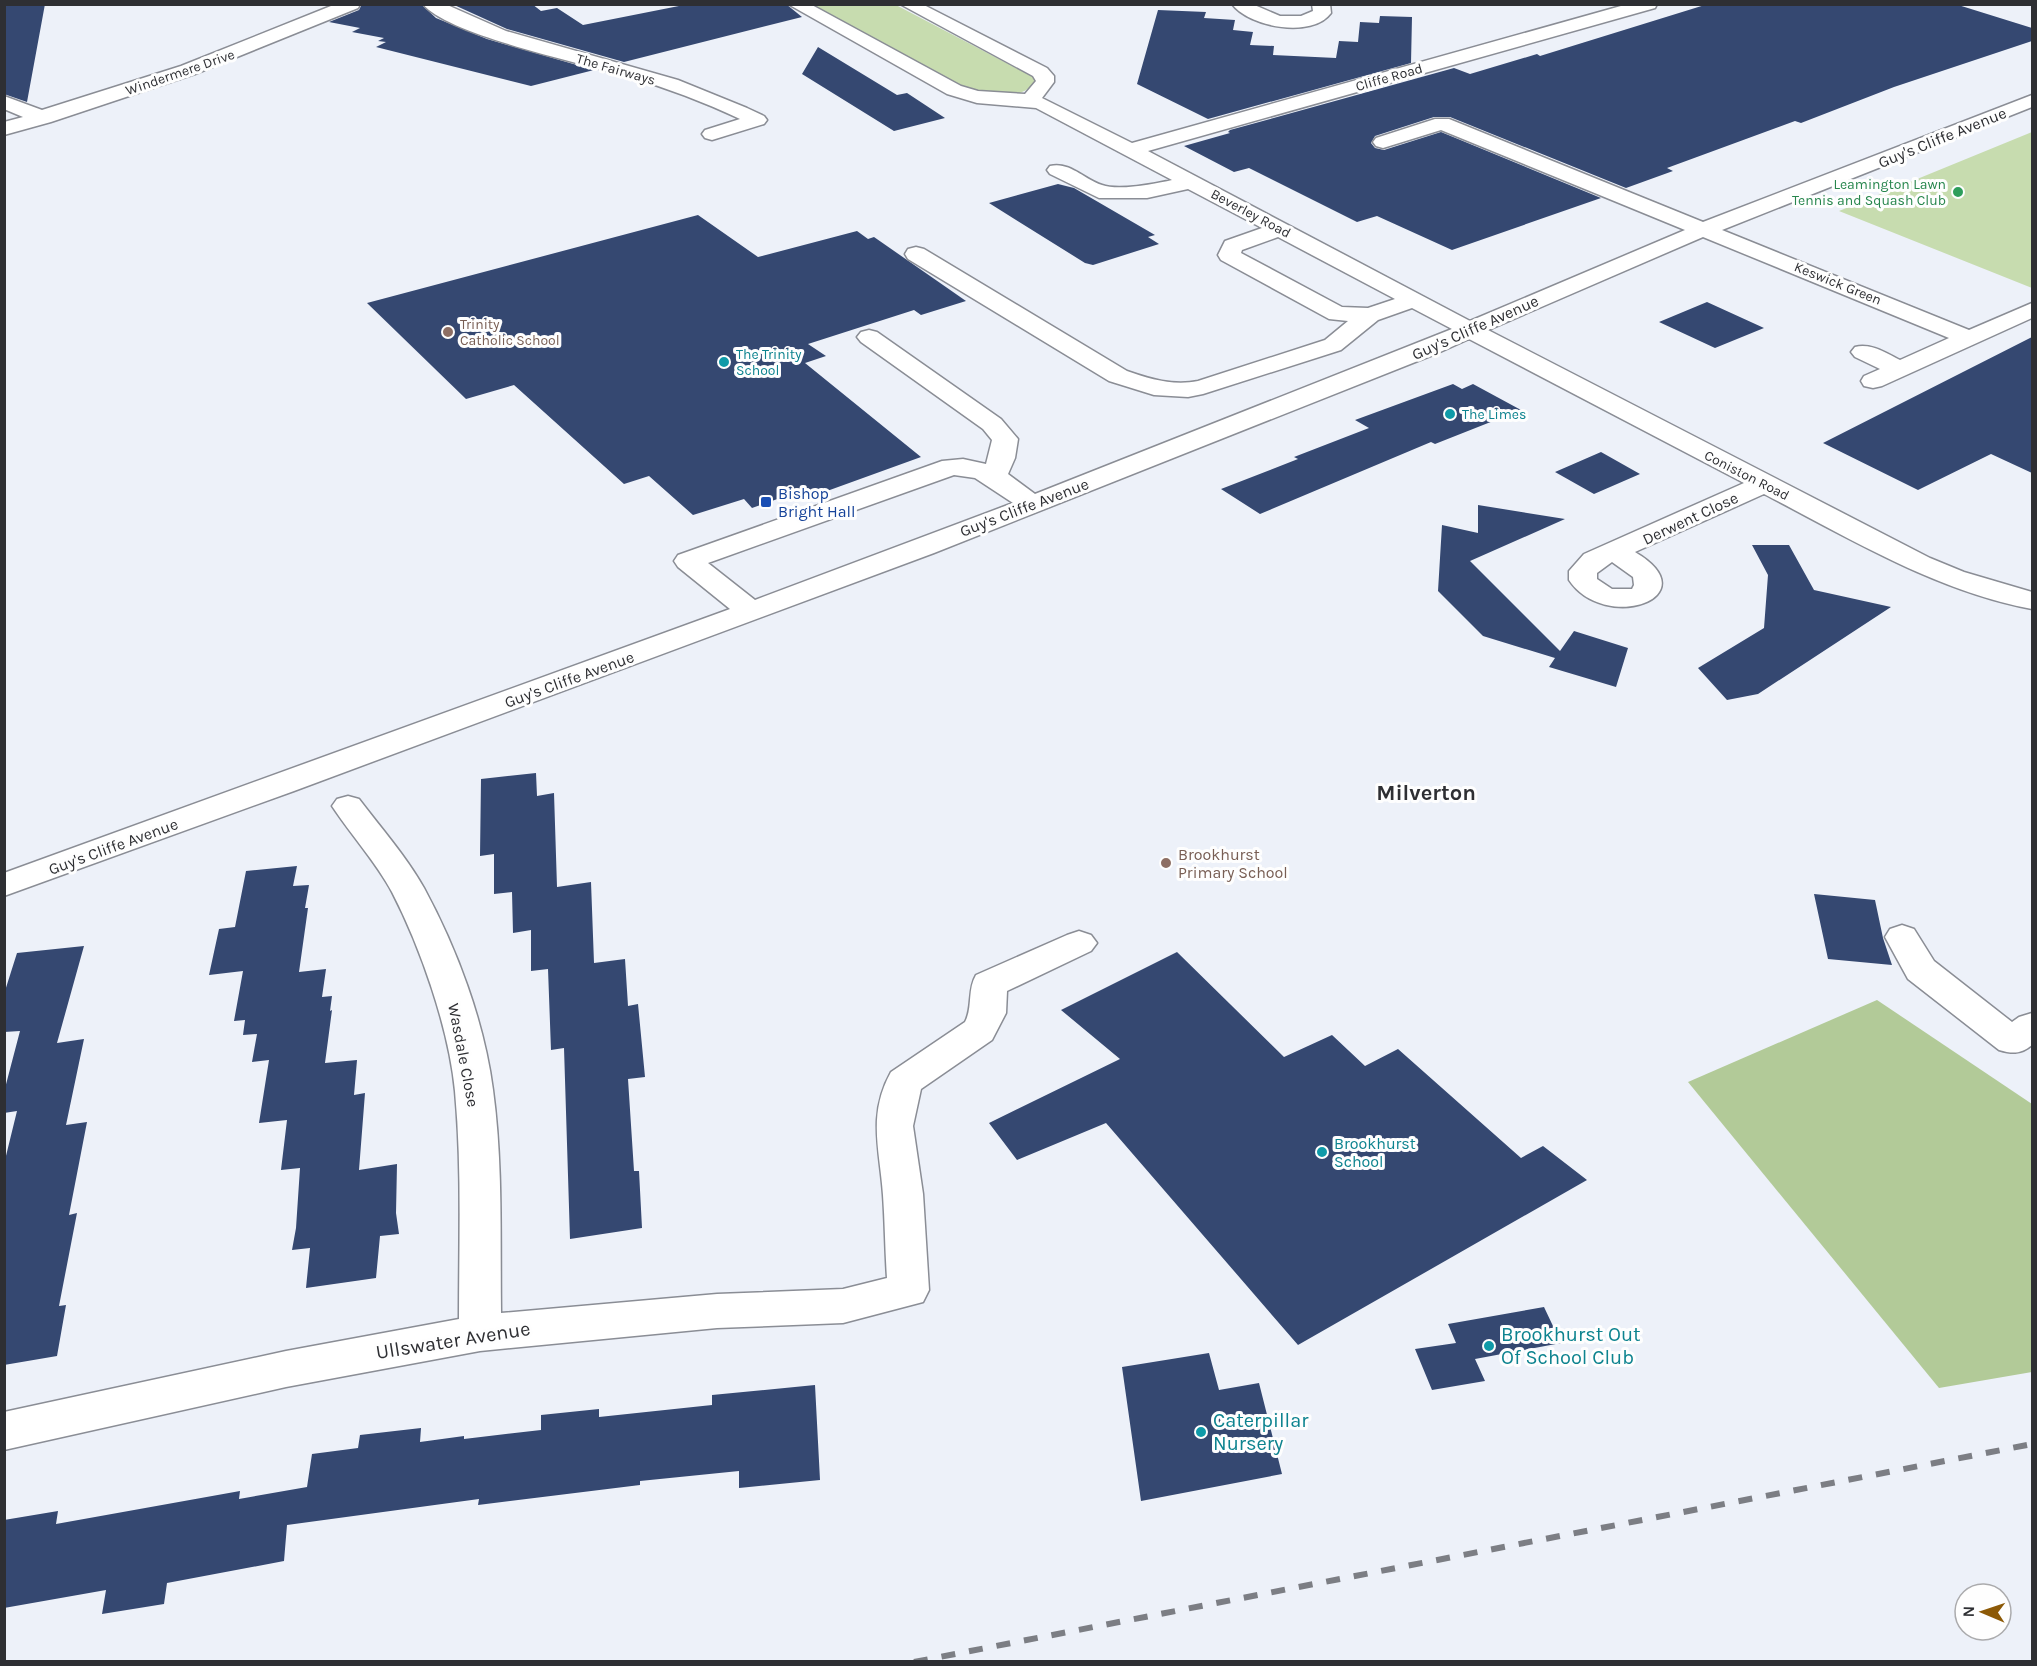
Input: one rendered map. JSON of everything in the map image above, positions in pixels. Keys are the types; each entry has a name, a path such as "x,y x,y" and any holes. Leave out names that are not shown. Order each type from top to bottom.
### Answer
{"street":[{"name":"Windermere Drive","path":"4,129 188,70 352,4"},
{"name":"The Fairways","path":"431,4 485,32 620,68 676,86 730,106 757,120 712,134"},
{"name":"Beverley Road","path":"796,4 954,90 977,97 1030,100 1043,104 1470,329"},
{"path":"908,4 1040,72 1045,76 1045,82 1030,100"},
{"path":"1240,4 1257,16 1282,21 1313,18 1322,13 1321,4"},
{"name":"Cliffe Road","path":"1130,150 1649,4"},
{"name":"Guy's Cliffe Avenue","path":"4,885 751,611 1032,504 1430,348 1707,229 2032,101"},
{"path":"4,102 44,118"},
{"name":"Keswick Green","path":"1383,142 1442,123 1707,229 1969,338"},
{"path":"1057,170 1099,192 1147,192 1192,182"},
{"path":"1280,229 1233,246 1229,255 1337,314 1370,315"},
{"path":"916,254 1118,376 1139,385 1154,388 1188,390 1203,387 1333,345 1370,315 1414,300"},
{"path":"1873,381 2032,310"},
{"name":"Coniston Road","path":"1470,329 1764,484 1945,575 2007,596 2032,601"},
{"path":"869,337 992,424 1005,439 1002,459 994,476"},
{"path":"1863,352 1901,369"},
{"path":"751,611 688,561 942,469 970,467 994,476 1032,504"},
{"name":"Derwent Close","path":"1615,552 1764,484"},
{"name":"Wasdale Close","path":"348,806 407,888 432,943 456,1006 475,1100 479,1165 480,1333"},
{"path":"1902,936 1921,970 2012,1041 2032,1026"},
{"name":"Ullswater Avenue","path":"4,1431 286,1369 480,1333 717,1311 843,1306 908,1290 903,1194 894,1126 904,1082 980,1031 988,1013 989,984 1079,943"}],"green space":[{"path":"810,5 896,5 1037,79 1031,87 1015,94 996,95 968,89"},
{"name":"Leamington Lawn Tennis and Squash Club","path":"2032,132 2032,288 1839,211"},
{"path":"1877,1000 2032,1104 2032,1372 1939,1388 1688,1082"}],"building":[{"path":"4,4 45,4 27,102 4,94"},
{"path":"362,4 421,4 436,18 487,39 594,70 531,86 376,47 386,42 378,41 384,38 352,32 360,28 329,22 359,10"},
{"path":"452,4 532,4 541,11 557,8 583,25 689,4 786,4 802,17 624,62 507,29"},
{"path":"1708,4 1955,4 2032,28 2032,41 1894,87 1801,123 1795,121 1667,168 1673,171 1626,188 1450,117 1434,117 1375,136 1371,143 1375,148 1384,150 1441,132 1601,198 1452,250 1377,216 1357,222 1249,168 1234,172 1184,146 1230,133 1228,132 1230,130 1454,68 1470,74 1537,54 1540,56"},
{"path":"1158,10 1206,12 1204,18 1235,20 1233,30 1253,32 1250,45 1274,46 1273,55 1336,58 1339,41 1358,42 1360,22 1379,23 1380,16 1412,17 1411,63 1208,119 1137,84"},
{"path":"818,47 897,95 907,93 945,118 894,131 802,74"},
{"path":"1058,184 1074,188 1155,235 1148,237 1159,244 1093,265 1085,263 989,203"},
{"name":"The Trinity School","path":"698,215 758,257 857,231 868,239 874,237 966,301 921,315 914,310 808,344 826,356 805,363 921,457 816,495 808,488 752,508 744,499 693,515 649,476 624,484 514,385 466,399 367,303"},
{"path":"1707,302 1764,328 1715,348 1659,322"},
{"path":"2032,337 2032,473 1991,454 1918,490 1823,443"},
{"path":"1453,384 1462,389 1473,384 1521,410 1435,444 1431,442 1260,514 1221,489 1369,428 1355,420"},
{"path":"1601,452 1640,474 1594,494 1555,472"},
{"path":"1478,505 1565,519 1470,561 1560,651 1574,631 1628,648 1616,687 1549,667 1555,658 1483,636 1438,591 1442,525 1478,533"},
{"path":"1752,545 1789,545 1814,590 1891,607 1758,694 1727,700 1698,668 1764,628 1768,575"},
{"path":"536,773 537,796 554,793 557,887 591,882 594,963 625,959 628,1006 638,1004 645,1077 628,1079 634,1171 639,1171 642,1228 570,1239 564,1048 551,1050 548,969 531,971 531,930 513,933 512,892 494,894 494,854 480,856 481,779"},
{"path":"297,866 293,886 309,885 299,972 326,969 322,997 332,996 330,1011 332,1010 325,1063 357,1060 354,1095 365,1093 359,1170 397,1164 396,1213 399,1234 380,1236 376,1278 306,1288 310,1248 292,1250 296,1228 300,1168 281,1170 287,1120 259,1123 269,1060 252,1062 257,1034 243,1035 245,1020 234,1021 243,971 209,975 219,929 235,927 246,871"},
{"path":"1814,894 1875,900 1883,938 1892,965 1828,959"},
{"path":"84,946 57,1043 84,1039 66,1125 87,1122 69,1215 77,1213 59,1306 66,1305 57,1356 4,1365 4,1164 17,1111 4,1113 4,1092 20,1031 4,1032 4,994 17,953"},
{"name":"Brookhurst School","path":"1177,952 1284,1057 1332,1035 1365,1066 1398,1049 1521,1158 1543,1146 1587,1180 1298,1345 1106,1123 1017,1160 989,1123 1120,1059 1061,1010"},
{"name":"Brookhurst Out Of School Club","path":"1544,1307 1561,1343 1475,1359 1485,1381 1432,1390 1415,1349 1456,1343 1448,1324"},
{"name":"Caterpillar Nursery","path":"1209,1353 1219,1390 1259,1383 1282,1474 1141,1501 1122,1367"},
{"path":"815,1385 820,1480 739,1488 739,1471 640,1481 640,1485 478,1505 479,1499 287,1525 284,1561 167,1583 164,1604 102,1614 106,1590 4,1608 4,1520 58,1511 56,1524 240,1491 239,1499 307,1487 312,1454 358,1448 360,1435 421,1428 420,1442 464,1436 464,1439 541,1430 541,1415 599,1409 599,1417 712,1405 712,1395"}],"railway":[{"path":"914,1662 2032,1444"}],"place":[{"name":"Leamington Lawn Tennis and Squash Club","path":"1958,192"},
{"name":"Trinity Catholic School","path":"448,332"},
{"name":"The Trinity School","path":"724,362"},
{"name":"The Limes","path":"1450,414"},
{"name":"Bishop Bright Hall","path":"766,502"},
{"name":"Brookhurst Primary School","path":"1166,863"},
{"name":"Brookhurst School","path":"1322,1152"},
{"name":"Brookhurst Out Of School Club","path":"1489,1346"},
{"name":"Caterpillar Nursery","path":"1201,1432"}],"district":[{"name":"Milverton","path":"1426,792"}]}
